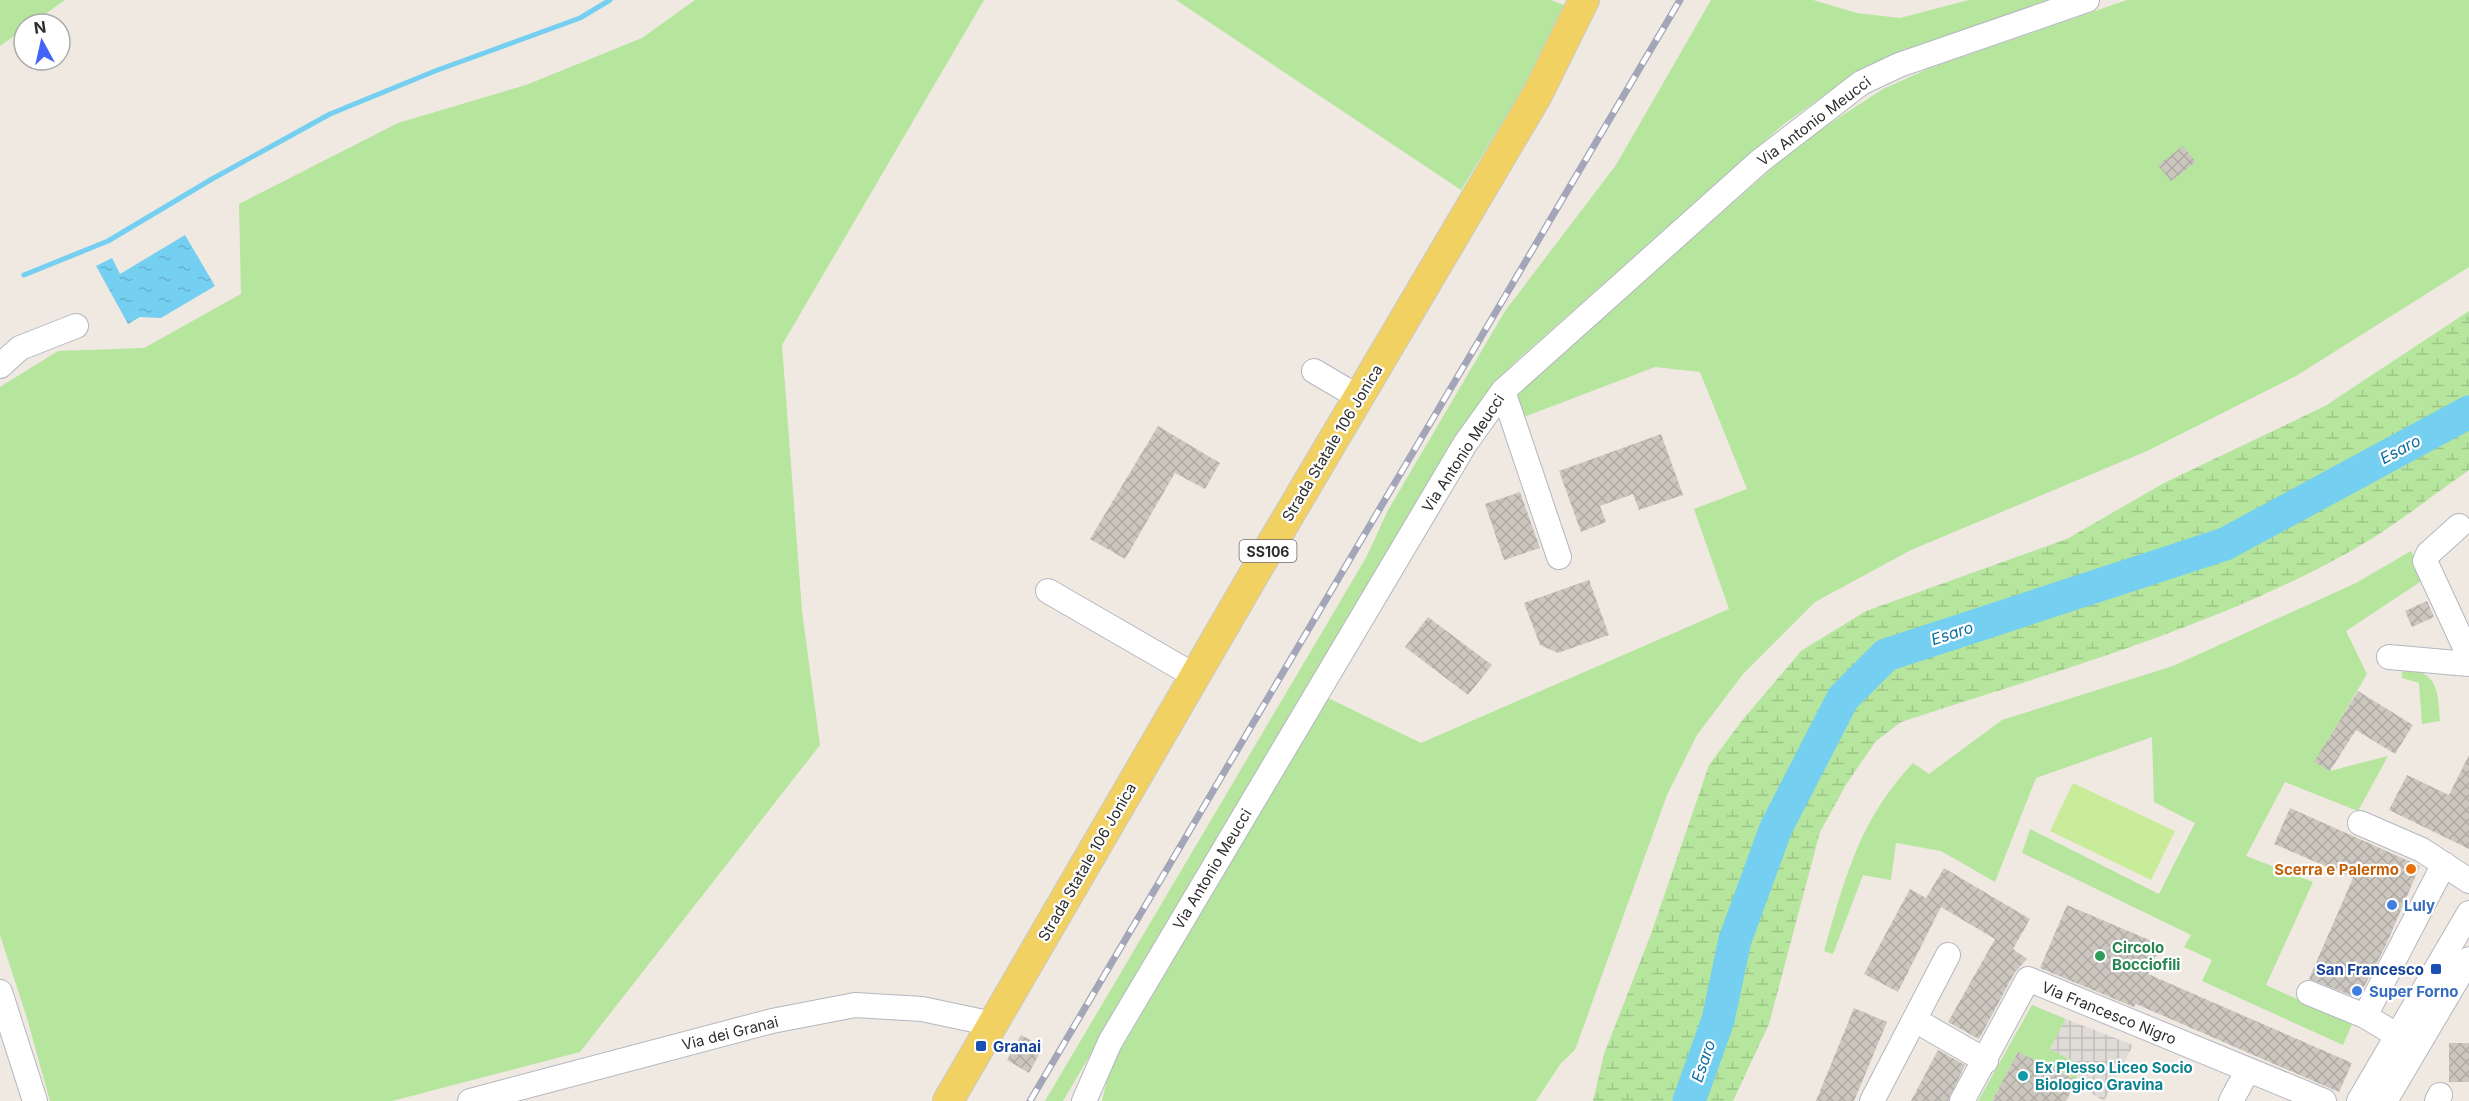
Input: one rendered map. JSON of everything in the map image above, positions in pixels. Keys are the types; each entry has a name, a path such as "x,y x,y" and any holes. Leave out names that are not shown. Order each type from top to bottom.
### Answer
{"main road":[{"name":"Strada Statale 106 Jonica","path":"948,1101 1537,95 1584,0"}],"street":[{"name":"Via Antonio Meucci","path":"1084,1101 1116,1032 1465,444 1503,391 1760,160 1861,83 1899,65 2087,0"},
{"path":"0,366 20,348 76,326"},
{"path":"1314,371 1360,398"},
{"path":"1503,391 1558,557"},
{"path":"2459,526 2428,554 2425,561 2469,656"},
{"path":"1048,591 1195,676"},
{"path":"2390,657 2469,664"},
{"path":"2360,823 2422,850 2469,880"},
{"path":"2365,1017 2444,864"},
{"path":"2359,1101 2469,913"},
{"path":"1872,1101 1948,955"},
{"path":"2385,1101 2469,959"},
{"name":"Via Francesco Nigro","path":"1986,1061 2028,980 2324,1101"},
{"path":"0,992 35,1101"},
{"path":"2309,993 2365,1017 2398,1036"},
{"name":"Via dei Granai","path":"470,1101 772,1021 855,1005 922,1009 993,1024"},
{"path":"1915,1020 1986,1061 1962,1101"},
{"path":"2231,1101 2248,1070"}],"green space":[{"path":"0,0 65,0 48,12 12,12 12,38 0,46"},
{"path":"695,0 984,0 782,345 802,611 820,745 580,1052 392,1101 50,1101 27,1018 0,935 0,387 58,351 144,348 241,294 239,204 398,123 526,85 642,38"},
{"path":"1176,0 1551,0 1564,5 1522,90 1461,190"},
{"path":"1711,0 1813,0 1857,13 1900,18 1969,0 2054,0 1916,46 1881,61 1842,83 1785,123 1514,363 1492,389 1246,791 1063,1101 1045,1101 1367,556 1387,512 1505,311 1616,165"},
{"path":"2127,0 2469,0 2469,267 2296,376 2147,451 1911,550 1815,602 1743,674 1697,735 1667,795 1575,1050 1561,1063 1536,1101 1102,1101 1107,1079 1117,1056 1328,698 1421,743 1729,609 1694,509 1747,489 1700,372 1655,367 1524,417 1517,393 1803,141 1883,89 1930,68"},
{"path":"2469,311 2469,470 2365,543 2296,580 2186,627 2129,648 1901,722 1876,741 1847,783 1820,832 1769,1024 1733,1101 1593,1101 1604,1054 1651,934 1709,765 1740,723 1801,651 1866,611 2067,539 2164,483 2325,406"},
{"path":"2411,551 2426,578 2346,631 2367,674 2315,762 2330,771 2388,756 2358,811 2285,782 2246,856 2313,882 2266,985 2352,1024 2343,1045 2202,981 2212,960 2184,947 2191,935 2022,853 2030,829 2159,894 2195,823 2154,802 2152,737 2036,778 1995,882 1941,851 1896,843 1891,880 1863,875 1833,954 1824,951 1856,851 1879,806 1913,763 1929,774 2002,720 2173,666 2356,583"},
{"path":"2409,670 2426,675 2431,680 2437,694 2440,721 2422,724 2419,683 2402,678 2402,672"},
{"path":"2073,783 2175,831 2151,880 2050,831"},
{"path":"2032,1005 2066,1019 2050,1049 2077,1063 2077,1080 2054,1068 2048,1079 2039,1062 2018,1052 1992,1101 1978,1101"}],"shaded area":[{"path":"2066,1019 2133,1045 2104,1101 2079,1086 2077,1063 2050,1049"}],"water":[{"path":"185,235 215,286 161,318 140,317 128,324 96,266 112,258 120,274"}],"building":[{"path":"2183,146 2196,162 2171,181 2158,165"},
{"path":"1158,426 1220,463 1205,489 1175,473 1125,559 1090,539"},
{"path":"1661,434 1683,495 1639,510 1633,494 1600,506 1606,522 1581,532 1559,471"},
{"path":"1520,492 1540,548 1504,560 1485,504"},
{"path":"1589,580 1609,635 1558,653 1540,645 1524,603"},
{"path":"2427,601 2434,617 2412,627 2405,611"},
{"path":"1428,617 1492,665 1468,695 1405,647"},
{"path":"2358,691 2413,725 2395,754 2356,730 2330,771 2314,762"},
{"path":"2469,755 2469,849 2389,810 2407,775 2449,795"},
{"path":"2290,808 2420,866 2385,947 2358,998 2309,979 2353,878 2274,844"},
{"path":"1944,868 2030,919 2013,949 2027,959 2015,972 1979,1039 1948,1022 1995,939 1941,907 1898,992 1864,974 1910,889 1926,898"},
{"path":"2067,905 2161,945 2148,974 2352,1063 2339,1092 2136,1004 2134,1007 2040,968"},
{"path":"1854,1008 1887,1022 1854,1101 1816,1101"},
{"path":"1021,1035 1043,1047 1029,1073 1007,1060"},
{"path":"2449,1043 2469,1043 2469,1082 2449,1082"},
{"path":"1938,1050 1965,1065 1948,1101 1911,1101"},
{"name":"Ex Plesso Liceo Socio Biologico Gravina","path":"2018,1052 2077,1080 2066,1101 1992,1101"}],"waterway":[{"path":"24,275 108,241 212,179 330,114 435,71 580,18 610,0"},
{"name":"Esaro","path":"1689,1101 1718,1020 1735,940 1776,828 1843,698 1886,655 2225,544 2469,412"}],"railway":[{"path":"1030,1101 1680,0"}],"place":[{"name":"Scerra e Palermo","path":"2411,869"},
{"name":"Luly","path":"2392,905"},
{"name":"Circolo Bocciofili","path":"2100,956"},
{"name":"San Francesco","path":"2436,969"},
{"name":"Super Forno","path":"2357,991"},
{"name":"Granai","path":"981,1046"},
{"name":"Ex Plesso Liceo Socio Biologico Gravina","path":"2023,1076"}]}
